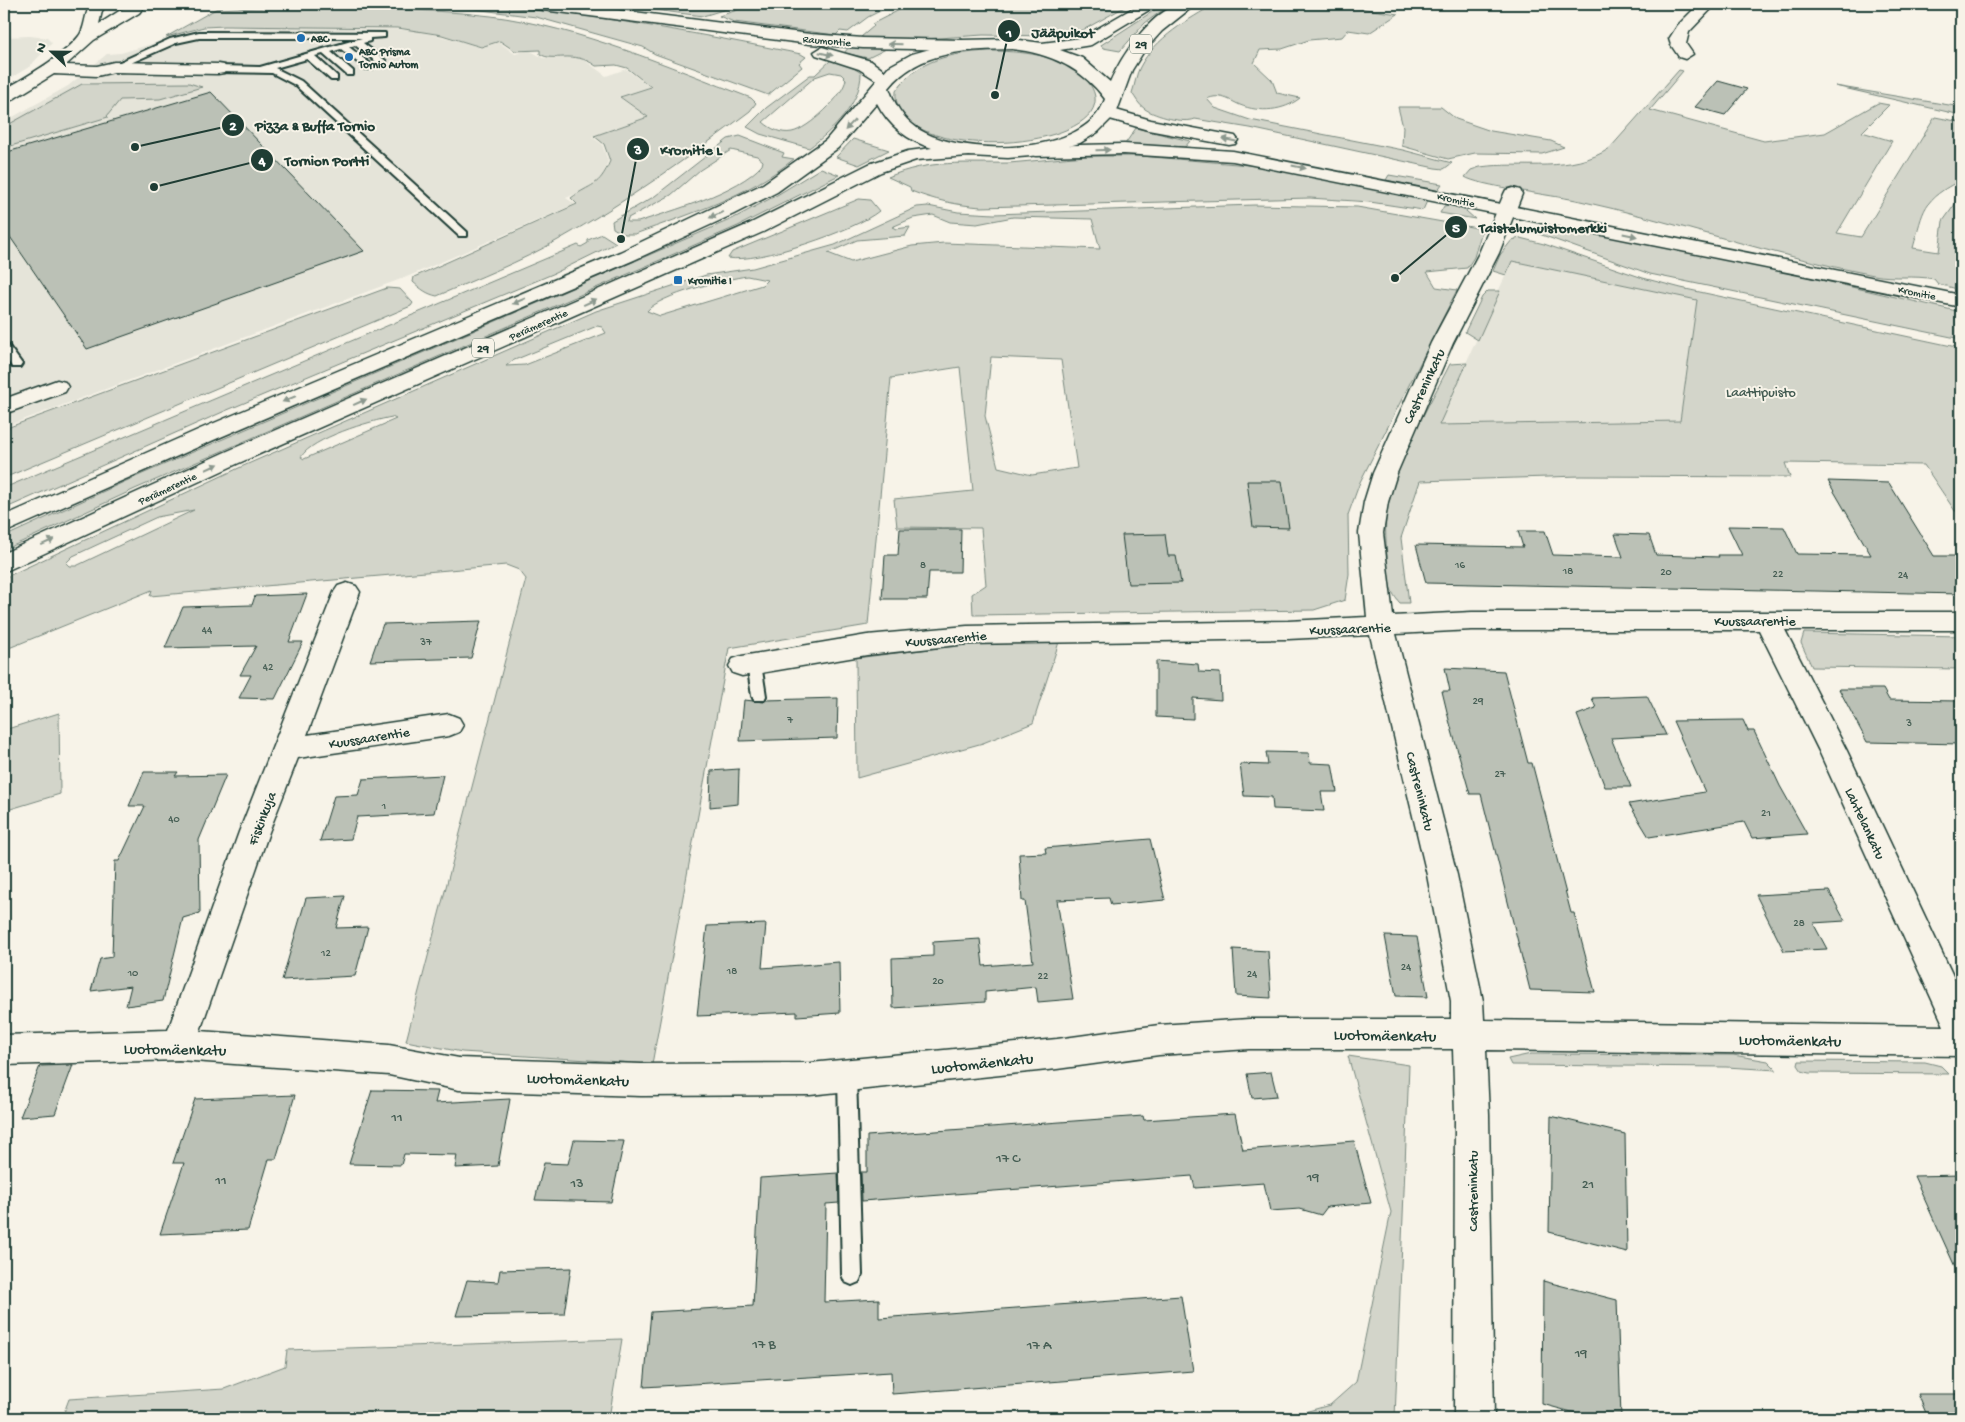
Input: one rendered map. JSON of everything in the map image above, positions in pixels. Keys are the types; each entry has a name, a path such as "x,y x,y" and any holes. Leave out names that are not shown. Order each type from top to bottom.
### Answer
{"main road":[{"path":"88,37 94,11 99,4"},
{"path":"4,97 51,69 88,37 134,10 138,4"},
{"name":"Raumontie","path":"535,4 604,7 694,24 866,64 884,83"},
{"name":"29","path":"4,525 208,434 627,256 770,188 832,144 894,71 918,57 962,45 1012,44 1038,47 1085,42 1151,4"},
{"name":"29","path":"884,83 888,110 897,122 931,143 965,151 1000,153 1036,151 1083,134 1097,124 1111,106 1118,81 1137,50 1165,19 1188,4"},
{"path":"1686,54 1678,44 1679,32 1699,15 1708,4"},
{"name":"Raumontie","path":"694,24 836,41 962,45"},
{"name":"29","path":"1038,47 1076,62 1102,83 1111,106"},
{"path":"66,57 111,63 114,67"},
{"path":"51,69 96,71 114,67 218,69"},
{"path":"1111,106 1163,128 1396,171"},
{"name":"Kromitie","path":"1036,151 1124,149 1233,156 1510,202 1635,219 1872,283 1961,301"},
{"name":"Perämerentie","path":"4,563 231,458 756,228 875,168 914,155 965,151"},
{"name":"Kromitie","path":"1477,186 1510,202"},
{"name":"Castreninkatu","path":"1474,1418 1467,1001 1442,876 1381,627 1371,533 1379,495 1406,422 1442,344 1489,253 1510,202"},
{"path":"4,407 57,388"},
{"name":"Fiskinkuja","path":"179,1045 254,832 288,749 346,592"},
{"name":"Lahtelankatu","path":"1767,620 1833,751 1961,1028"},
{"name":"Kuussaarentie","path":"748,665 867,645 967,634 1381,627 1472,622 1961,621"},
{"name":"Kuussaarentie","path":"288,749 449,724"},
{"name":"Luotomäenkatu","path":"4,1050 179,1045 389,1060 460,1074 641,1080 810,1079 1195,1038 1249,1034 1368,1033 1469,1036 1961,1041"}],"lane":[{"path":"114,67 173,41 199,35 382,35 262,68 218,69"},
{"path":"356,42 383,63"},
{"path":"342,46 369,67"},
{"path":"325,51 350,73"},
{"path":"308,55 334,78"},
{"path":"262,68 282,73 303,87 463,234"},
{"path":"4,347 16,364"},
{"path":"748,665 759,696"},
{"path":"847,1076 852,1275"}],"shaded area":[{"path":"279,26 415,30 468,43 480,48 499,42 515,54 529,50 543,58 573,57 583,59 606,76 626,69 650,87 619,97 647,117 592,137 602,144 608,161 602,177 585,190 566,198 575,204 409,276 4,427 4,122 68,86 107,54 121,53 203,29"},
{"path":"30,36 47,38 52,43 29,67 4,82 4,37"},
{"path":"1512,261 1698,300 1680,421 1438,425"}],"green space":[{"path":"448,3 548,11 675,30 801,54 806,57 799,63 802,67 768,95 655,54 643,47 536,17 474,9 342,4"},
{"path":"624,4 743,4 703,16 629,7"},
{"path":"789,4 833,9 847,4 894,4 868,17 848,32 840,31 836,35 734,22 719,16 743,8"},
{"path":"911,4 1130,4 1083,30 1051,36 983,35 924,39 861,37 874,26 872,24"},
{"path":"1164,4 1171,4 1145,23 1120,51 1103,48 1101,45"},
{"path":"1215,4 1333,4 1398,14 1369,33 1348,30 1342,37 1309,40 1282,49 1260,50 1254,63 1272,80 1277,93 1300,98 1287,106 1264,110 1248,108 1220,97 1207,99 1215,108 1250,120 1403,150 1452,163 1444,169 1435,168 1250,128 1195,119 1184,121 1170,119 1145,109 1139,104 1132,93 1139,70 1146,57 1173,30"},
{"path":"266,7 435,11 491,16 525,22 558,29 624,49 751,98 756,103 750,111 680,162 632,195 583,225 529,256 437,296 427,293 419,287 413,282 414,277 577,204 571,198 598,181 610,161 604,144 594,136 648,117 620,97 651,87 627,68 616,65 596,66 579,58 545,56 540,54 540,50 515,51 500,41 481,47 442,35 398,28 225,26 204,27 166,37 216,9"},
{"path":"849,47 886,49 868,58 844,53"},
{"path":"988,51 1026,53 1053,59 1065,64 1085,78 1095,102 1081,122 1051,135 1012,142 970,142 932,134 905,117 896,91 914,72 925,65 949,56"},
{"path":"832,59 848,64 861,73 860,84 851,106 836,125 809,148 760,134 747,127 766,108 810,75 815,75","holes":["830,72 841,74 846,79 839,94 824,111 799,130 780,132 763,122 815,77"]},
{"path":"1679,70 1683,71 1650,110 1764,141 1825,133 1878,103 1889,105 1862,132 1892,141 1837,233 1861,237 1935,117 1961,122 1961,180 1939,193 1926,207 1913,248 1939,252 1943,221 1958,200 1961,200 1961,290 1938,284 1934,279 1882,276 1836,267 1762,249 1651,218 1576,200 1499,187 1465,177 1471,170 1480,167 1564,164 1595,156 1610,148"},
{"path":"189,83 202,87 160,99 120,100 108,117 4,148 4,127 82,84"},
{"path":"1835,86 1961,107 1961,115"},
{"path":"1398,107 1441,107 1456,119 1491,131 1551,141 1564,147 1542,154 1475,153 1448,159 1402,146 1403,127"},
{"path":"1136,128 1190,141 1185,147 1125,144"},
{"path":"740,136 784,153 782,157 794,159 757,184 718,203 635,234 623,234 613,228 612,221 655,196 728,139","holes":["731,150 757,156 763,161 762,165 738,184 704,200 638,222 627,222 628,218 671,195 700,170"]},
{"path":"853,139 889,150 859,165 836,157"},
{"path":"1086,156 1140,156 1261,166 1425,199 1427,201 1423,210 1370,202 1310,198 981,207 928,197 911,191 910,187 888,177 918,167 933,165 1009,163"},
{"path":"821,168 839,175 738,226 135,489 4,550 4,537 126,481 732,219 777,195"},
{"path":"1389,175 1442,184 1437,191 1386,180"},
{"path":"859,199 870,200 879,211 850,227 806,244 761,256 728,258 732,252"},
{"path":"1254,205 1357,207 1477,228 1482,231 1474,257 1467,268 1427,272 1436,287 1457,290 1360,482 1348,515 1349,574 1345,600 1314,610 973,615 972,594 986,585 981,528 897,527 894,499 973,491 960,367 891,378 868,625 729,648 652,1064 462,1052 406,1041 526,579 519,570 506,565 150,596 152,590 4,650 4,578 241,467 596,311 706,275 753,268 835,245 917,207 928,206 958,212 994,214","holes":["933,215 950,222 977,224 1013,217 1092,219 1100,249 944,243 912,246 851,262 828,253 857,240 905,236 910,227 896,229 892,227 913,218","747,276 767,280 762,285 660,316 647,311 665,299 724,280","597,326 602,327 606,333 525,365 506,366 512,361","991,357 1061,360 1077,468 1032,475 998,467 985,416","392,417 396,419 304,459 301,457 317,443 342,431","194,510 76,566 69,566 66,563 73,556 157,517"]},
{"path":"1450,205 1466,211 1475,219 1440,213 1444,206"},
{"path":"1546,227 1607,236 1799,275 1961,312 1961,339 1650,274 1528,230"},
{"path":"602,234 616,243 555,273 225,411 4,509 4,488 578,245 581,247 588,243 588,240"},
{"name":"Laattipuisto","path":"1520,238 1544,244 1643,278 1681,288 1961,348 1961,511 1955,511 1924,465 1785,463 1790,477 1580,476 1420,481 1401,538 1409,603 1400,603 1390,587 1388,576 1386,517 1388,504 1392,486 1406,451 1450,364 1467,363 1439,425 1680,421 1697,300 1512,261 1506,275 1493,271 1500,255 1512,240"},
{"path":"387,288 400,289 413,303 411,306 4,478 4,429"},
{"path":"1488,291 1500,291 1478,340 1465,332 1482,297"},
{"path":"1804,633 1961,636 1961,669 1812,667 1801,643"},
{"path":"1059,642 1033,723 983,743 857,778 856,658 962,645"},
{"path":"59,713 60,794 4,811 4,730"},
{"path":"1531,1054 1733,1055 1768,1061 1777,1070 1726,1067 1511,1065 1508,1059"},
{"path":"1348,1056 1409,1065 1395,1418 1283,1418 1330,1405 1356,1382 1391,1212"},
{"path":"1799,1061 1925,1062 1941,1066 1949,1074 1809,1073 1802,1071 1798,1065"},
{"path":"622,1339 609,1418 62,1418 69,1399 224,1389 285,1366 287,1350"}],"building":[{"path":"1718,81 1747,89 1725,115 1695,107"},
{"path":"211,92 364,251 87,349 4,228 4,153"},
{"path":"1247,481 1282,481 1289,528 1253,527"},
{"path":"1828,481 1889,483 1934,556 1961,556 1961,594 1426,583 1416,545 1523,547 1518,531 1545,531 1553,555 1623,557 1615,534 1649,535 1656,555 1719,557 1718,555 1742,555 1728,526 1784,527 1797,554 1871,555"},
{"path":"900,529 961,529 960,572 929,572 927,599 882,599 885,555 898,555"},
{"path":"1165,534 1168,556 1176,556 1181,583 1128,584 1122,535"},
{"path":"307,594 289,642 303,642 275,699 239,698 251,675 240,675 256,646 165,648 183,607 252,605 255,596"},
{"path":"481,621 471,658 370,661 383,624"},
{"path":"1156,661 1198,664 1199,672 1220,673 1221,700 1193,698 1193,719 1156,717"},
{"path":"1445,668 1504,671 1528,763 1532,763 1571,913 1574,913 1595,992 1530,990 1481,794 1470,794 1449,720 1442,691 1450,691"},
{"path":"1839,689 1883,689 1889,700 1961,701 1961,744 1867,742"},
{"path":"1647,696 1666,735 1611,738 1631,787 1605,787 1577,715 1596,708 1592,698"},
{"path":"838,698 837,738 740,741 744,700 764,702 766,700"},
{"path":"1743,720 1748,731 1754,731 1780,786 1807,834 1752,838 1744,822 1649,837 1629,804 1705,792 1673,721"},
{"path":"1266,752 1309,753 1310,763 1332,764 1337,792 1321,792 1324,811 1273,809 1272,797 1244,796 1240,764 1268,765"},
{"path":"739,769 738,804 710,807 711,771"},
{"path":"144,772 178,772 175,776 226,775 199,840 200,913 183,918 163,1001 126,1006 131,986 91,991 100,959 112,957 115,861 119,861 145,806 129,806"},
{"path":"443,775 434,813 357,817 351,839 320,841 334,796 358,795 363,779"},
{"path":"1150,839 1165,900 1111,905 1109,898 1057,900 1073,999 1038,1002 1036,987 985,992 985,1002 893,1008 892,958 933,956 933,942 980,939 983,966 1033,962 1025,901 1022,901 1019,854 1046,853 1045,848"},
{"path":"1829,891 1845,921 1813,923 1827,949 1784,951 1756,895"},
{"path":"345,896 336,928 368,927 355,976 282,980 306,898"},
{"path":"766,924 762,968 839,962 840,1013 797,1016 797,1012 697,1016 707,926"},
{"path":"1385,936 1417,937 1428,997 1396,996"},
{"path":"1233,949 1268,951 1271,998 1236,996"},
{"path":"73,1065 55,1114 20,1117 40,1066"},
{"path":"1271,1072 1277,1096 1252,1098 1247,1074"},
{"path":"372,1090 438,1091 435,1103 510,1099 498,1166 455,1168 457,1155 404,1154 401,1165 349,1164"},
{"path":"295,1095 276,1159 269,1159 248,1230 160,1234 184,1163 173,1163 195,1099"},
{"path":"1235,1114 1243,1150 1354,1141 1371,1203 1327,1207 1321,1215 1300,1209 1270,1211 1264,1183 1195,1188 1192,1176 862,1201 861,1172 867,1172 867,1136 1143,1116 1144,1120"},
{"path":"1551,1116 1625,1134 1627,1252 1549,1232"},
{"path":"574,1140 624,1141 611,1202 535,1200 544,1163 568,1164"},
{"path":"838,1173 839,1203 826,1204 824,1302 879,1299 879,1318 1181,1296 1193,1371 892,1394 891,1372 644,1387 651,1312 753,1306 760,1178"},
{"path":"1961,1175 1961,1280 1914,1176"},
{"path":"571,1268 564,1314 456,1316 467,1280 498,1282 500,1270"},
{"path":"1543,1281 1617,1300 1621,1418 1594,1418 1542,1404"},
{"path":"1918,1394 1961,1394 1961,1418 1928,1418"}],"place":[{"name":"ABC","path":"301,38"},
{"name":"ABC Prisma Tornio Autom","path":"349,57"},
{"name":"Jääpuikot","path":"995,95"},
{"name":"Pizza & Buffa Tornio","path":"135,147"},
{"name":"Tornion Portti","path":"154,187"},
{"name":"Kromitie L","path":"621,239"},
{"name":"Taistelumuistomerkki","path":"1395,278"},
{"name":"Kromitie I","path":"678,280"}]}
